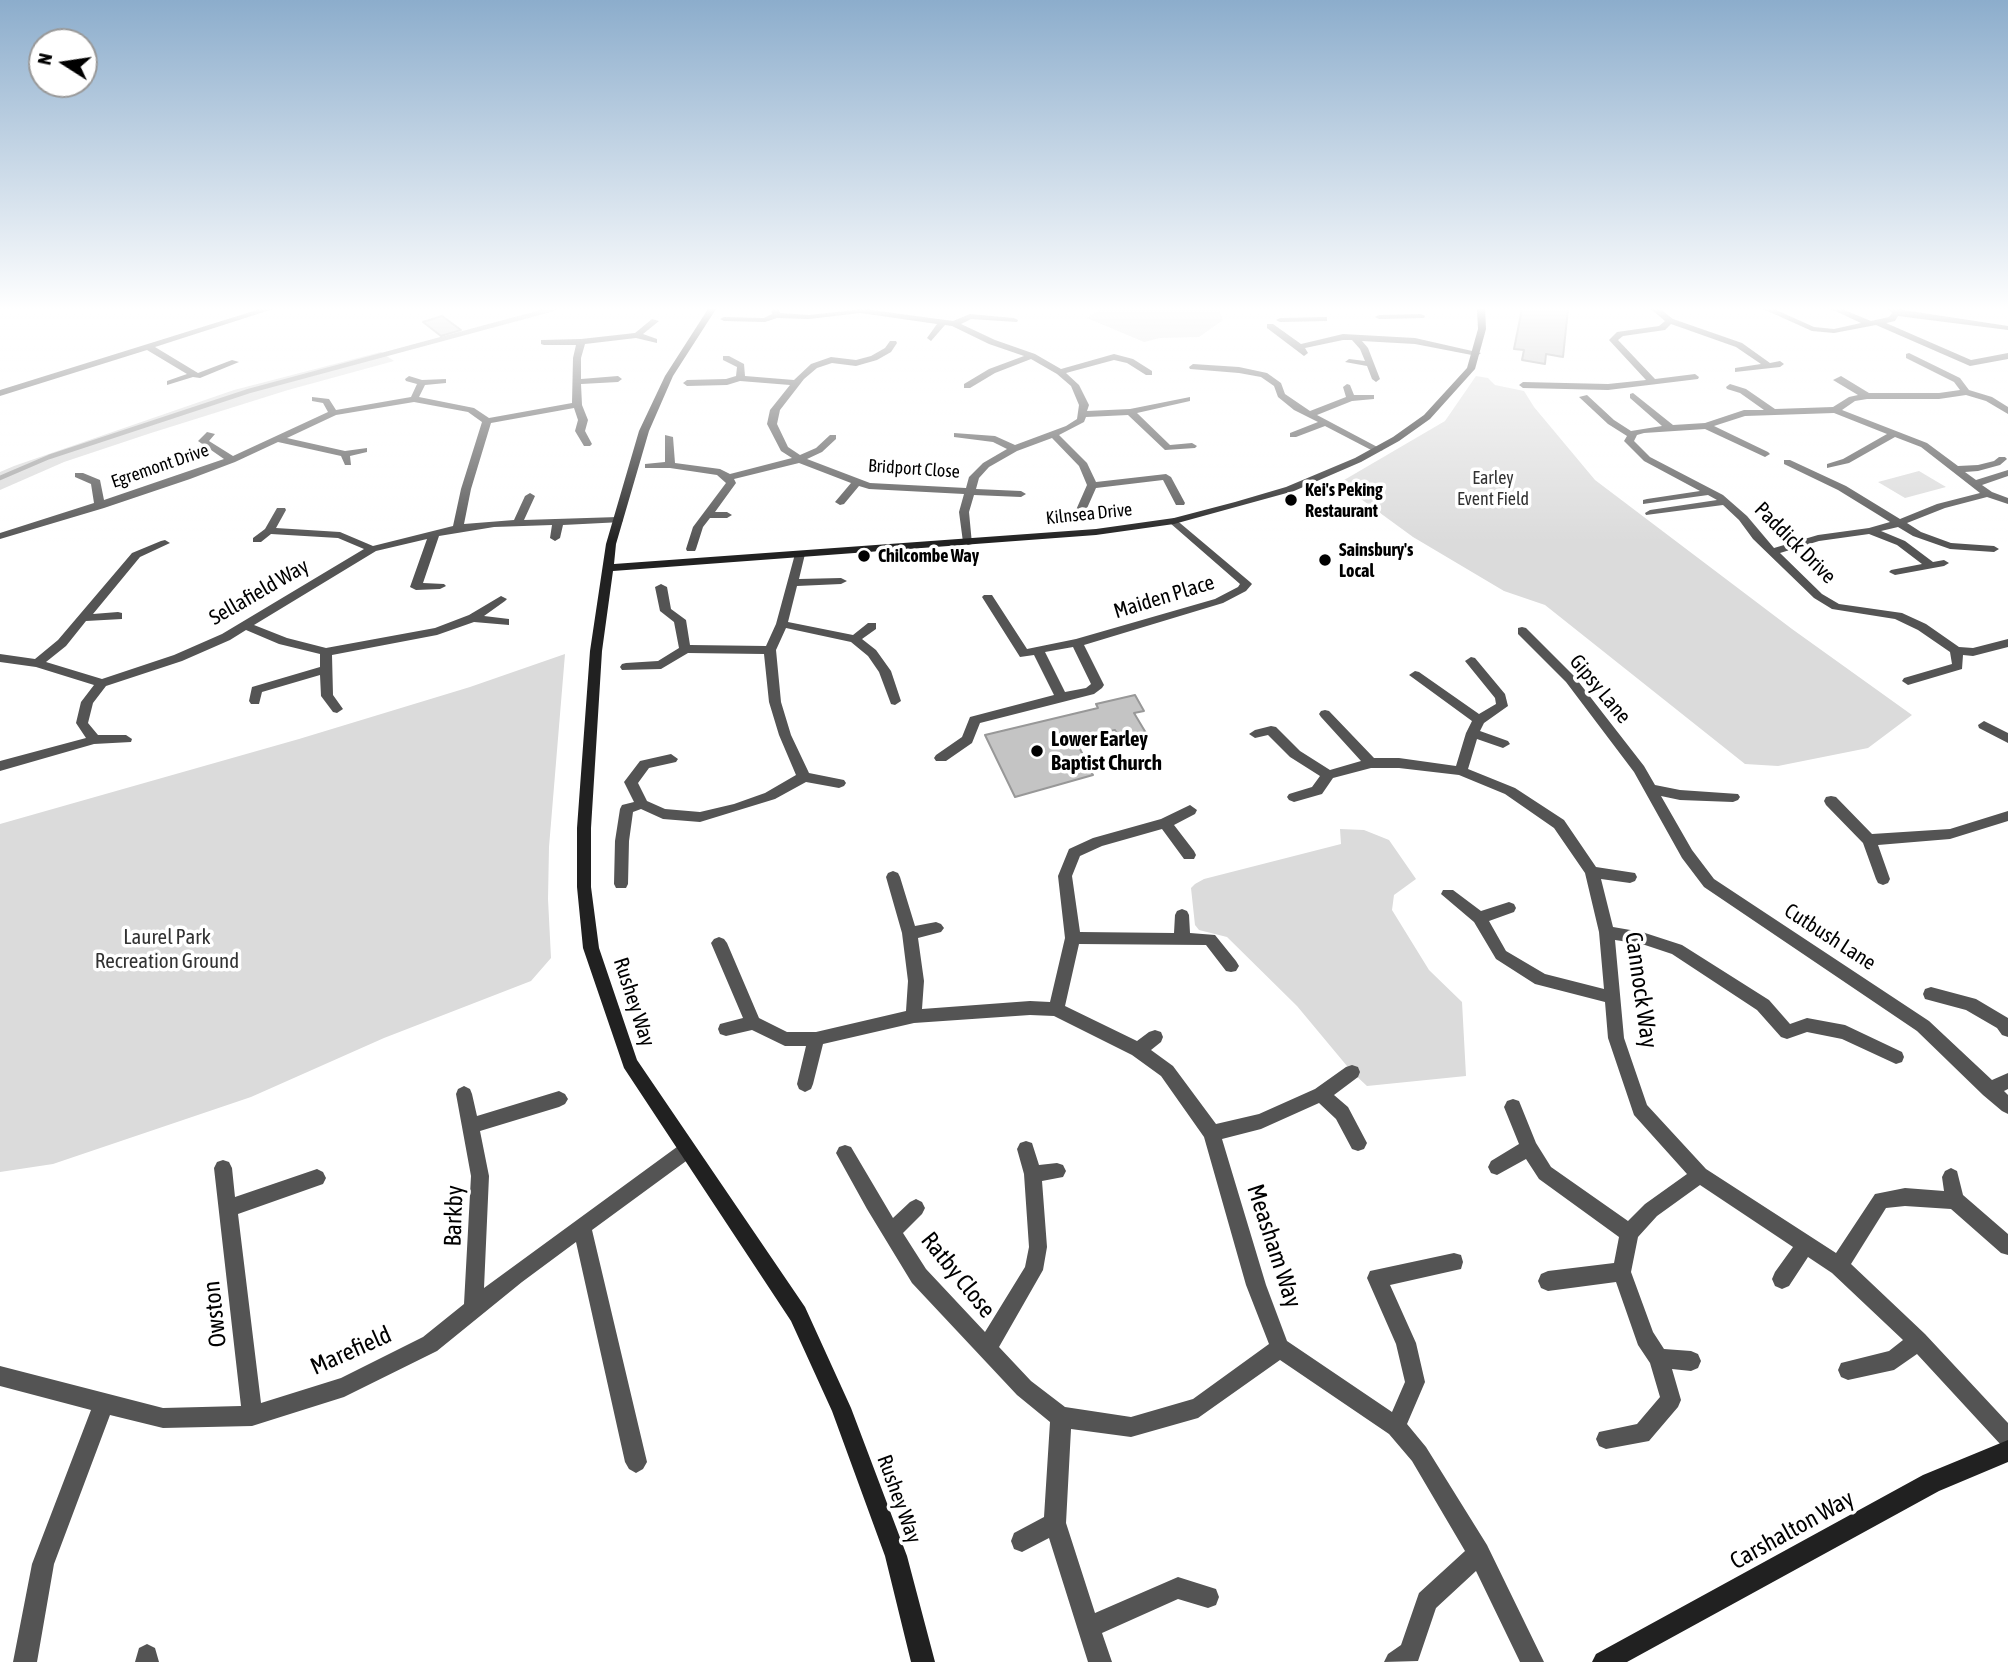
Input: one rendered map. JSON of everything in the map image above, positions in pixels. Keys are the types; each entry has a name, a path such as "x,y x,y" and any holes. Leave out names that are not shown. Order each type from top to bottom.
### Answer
{"street":[{"path":"414,399 420,387"},
{"path":"578,387 577,405 583,420 580,431 587,444"},
{"name":"Rushey Way","path":"664,387 644,431 618,520 607,568 596,651 584,828 584,887 592,948 630,1063 804,1326 841,1408 896,1556 923,1662"},
{"path":"793,387 775,410 772,424 785,449 798,460"},
{"path":"968,542 964,512 974,477 986,464 1014,449 1069,429 1081,420 1084,414 1081,393 1075,387"},
{"path":"1278,387 1281,395 1310,414 1378,450"},
{"path":"1347,387 1351,398"},
{"name":"Kilnsea Drive","path":"607,568 1096,532 1174,521 1290,489 1378,450 1427,417 1457,387"},
{"path":"1589,387 1611,387"},
{"path":"1730,387 1742,391 1771,410"},
{"path":"1847,387 1867,397"},
{"path":"1962,387 1966,392"},
{"path":"1835,410 1852,399 1939,396 1966,392 1989,399 2008,411"},
{"path":"1151,396 1160,405"},
{"path":"1633,396 1669,427"},
{"path":"1310,414 1351,398 1371,397"},
{"name":"Paddick Drive","path":"1584,397 1611,422 1631,435 1629,440 1647,459 1725,502 1818,596 1836,607 1898,616 1922,627 1956,650"},
{"path":"314,399 326,401 333,413"},
{"name":"Egremont Drive","path":"0,536 100,506 232,460 333,413 414,399 471,410 487,421"},
{"path":"1084,414 1130,412 1187,399"},
{"path":"458,528 466,489 487,421 577,405"},
{"path":"1631,435 1644,430 1706,426 1744,412 1835,410 1924,445 1988,494 2008,501"},
{"path":"1130,412 1169,452 1192,446"},
{"path":"1293,435 1325,423"},
{"path":"1706,426 1765,454"},
{"path":"1830,466 1846,461 1895,433"},
{"path":"957,435 995,439 1014,449"},
{"path":"1049,514 1080,513 1092,485 1084,465 1054,435"},
{"path":"668,437 670,466"},
{"path":"728,477 798,460 819,450 833,437"},
{"name":"Egremont Drive","path":"190,443 206,438 232,460"},
{"path":"278,439 346,459 363,450"},
{"path":"1956,469 1978,468 1997,463 2002,458"},
{"name":"Bridport Close","path":"798,460 857,482 893,488 969,490"},
{"path":"1787,461 1842,488 1917,534 1950,546 1994,549"},
{"path":"648,466 720,472 728,477 731,483 698,527 691,549"},
{"path":"1974,484 2008,474"},
{"name":"Egremont Drive","path":"79,475 96,482 100,506"},
{"path":"1092,485 1166,477 1180,503"},
{"name":"Bridport Close","path":"840,502 857,482"},
{"path":"969,490 1021,494"},
{"name":"Paddick Drive","path":"1711,492 1648,507 1725,502"},
{"path":"1774,551 1818,538 1870,531 1941,506 1988,494"},
{"path":"518,522 530,496"},
{"path":"257,540 269,531 281,510"},
{"path":"708,515 727,515"},
{"name":"Sellafield Way","path":"102,683 178,658 246,626 372,549 458,528 518,522 618,520"},
{"path":"555,538 558,521"},
{"name":"Maiden Place","path":"1038,650 1077,643 1219,601 1236,594 1246,584 1174,521"},
{"path":"269,531 340,535 372,549"},
{"path":"1870,531 1901,543 1931,565"},
{"path":"435,534 416,587 440,586"},
{"path":"136,555 139,540"},
{"path":"37,663 62,643 85,618 136,555 165,542"},
{"path":"800,554 782,624 770,650 775,702 785,735 804,777"},
{"path":"1895,572 1944,563"},
{"path":"794,583 841,581"},
{"path":"661,587 666,611 680,620 685,649"},
{"path":"988,597 1024,654 1038,650 1061,697"},
{"path":"246,626 283,641 326,652 437,631 473,618 501,599"},
{"path":"85,618 118,616"},
{"path":"473,618 505,622"},
{"path":"782,624 855,639 872,653 885,671 895,701"},
{"path":"855,639 872,626"},
{"name":"Gipsy Lane","path":"1522,631 1570,679 1646,782"},
{"path":"942,758 967,740 975,720 1090,691 1099,683 1077,643"},
{"path":"1927,687 1912,679 1958,666 1956,650 1973,652 2008,643"},
{"path":"626,667 661,665 685,649 770,650"},
{"path":"326,652 327,696 337,709"},
{"path":"0,658 37,663 102,683 87,702 82,723 94,740"},
{"path":"1461,771 1472,733 1479,720 1502,706 1501,697 1471,661"},
{"path":"256,701 256,690 326,669"},
{"path":"1415,675 1479,720"},
{"path":"1325,714 1371,763"},
{"path":"1984,725 2008,739"},
{"path":"1255,734 1271,730 1296,754 1328,775"},
{"path":"1472,733 1503,744"},
{"path":"0,766 94,740 126,739"},
{"path":"671,759 645,764 631,782 642,804 663,814 700,817 770,796 804,777 839,783"},
{"name":"Cannock Way","path":"1294,797 1317,791 1328,775 1371,763 1399,763 1461,771 1510,791 1559,824 1592,872 1607,932 1616,1038 1640,1109 1700,1175 1839,1266 1919,1341 2008,1438"},
{"path":"1646,782 1680,795 1733,797"},
{"name":"Cutbush Lane","path":"1646,782 1687,855 1709,883 1923,1026 2008,1106"},
{"path":"1831,801 1869,840 1883,879"},
{"path":"621,884 622,841 627,810 642,804"},
{"path":"1056,1009 1073,938 1065,876 1074,853 1082,847 1165,823 1190,810"},
{"path":"1869,840 1950,834 2008,816"},
{"path":"1165,823 1189,855"},
{"path":"1592,872 1630,877"},
{"path":"892,877 910,933 916,981 914,1016"},
{"path":"1448,894 1479,918 1501,955 1541,979 1614,998"},
{"path":"1479,918 1509,908"},
{"path":"1182,915 1182,940"},
{"path":"910,933 936,928"},
{"path":"1607,932 1642,938 1676,949 1763,1005 1786,1038 1807,1025 1845,1032 1896,1057"},
{"path":"1073,938 1210,939 1231,966"},
{"path":"719,943 753,1023 726,1029"},
{"path":"1931,994 1970,1004 2003,1023 2008,1030"},
{"name":"Measham Way","path":"753,1023 785,1038 816,1038 914,1016 1030,1008 1056,1009 1138,1051 1167,1071 1213,1133 1256,1285 1280,1348"},
{"path":"1138,1051 1155,1037"},
{"path":"805,1084 816,1038"},
{"path":"1213,1133 1261,1121 1321,1094 1352,1072"},
{"path":"1989,1090 2008,1081"},
{"name":"Barkby","path":"464,1094 480,1177 473,1309"},
{"path":"1321,1094 1342,1113 1358,1143"},
{"path":"471,1126 559,1098"},
{"path":"1513,1107 1529,1148 1545,1173 1629,1233"},
{"path":"1497,1167 1529,1148"},
{"name":"Ratby Close","path":"986,1349 1034,1270 1038,1247 1033,1174 1026,1149"},
{"name":"Marefield","path":"0,1376 163,1418 252,1416 344,1387 430,1344 687,1150"},
{"name":"Ratby Close","path":"845,1153 919,1276 1024,1388 1061,1417 1131,1427 1198,1408 1280,1348"},
{"name":"Owston","path":"223,1168 252,1416"},
{"path":"1033,1174 1057,1171"},
{"path":"1606,1439 1642,1434 1671,1400 1659,1358 1645,1338 1622,1272 1629,1233 1651,1210 1700,1175"},
{"path":"1951,1177 1955,1200"},
{"path":"228,1208 317,1178"},
{"path":"1839,1266 1881,1200 1905,1197 1955,1200 2008,1246"},
{"name":"Ratby Close","path":"891,1232 916,1208"},
{"path":"582,1227 636,1462"},
{"path":"1782,1279 1806,1244"},
{"path":"1396,1427 1415,1382 1406,1343 1377,1278 1454,1262"},
{"path":"1548,1282 1622,1272"},
{"path":"1848,1370 1894,1360 1919,1341"},
{"path":"1280,1348 1396,1427 1419,1454 1479,1553 1532,1662"},
{"path":"1659,1358 1691,1361"},
{"path":"25,1662 43,1564 104,1403"},
{"path":"1061,1417 1055,1523 1100,1662"},
{"name":"Carshalton Way","path":"1604,1662 1931,1483 2008,1451"},
{"path":"1022,1541 1055,1523"},
{"path":"1396,1662 1410,1653 1427,1601 1479,1553"},
{"path":"1089,1627 1178,1588 1208,1597"}],"green space":[{"path":"247,387 301,387 64,462 0,490 0,472 14,466"},
{"name":"Earley Event Field","path":"1469,387 1503,387 1524,391 1534,407 1595,480 1792,629 1912,715 1868,748 1778,766 1745,764 1545,605 1504,591 1413,537 1339,483 1445,421"},
{"path":"1919,471 1946,487 1905,498 1878,482"},
{"name":"Laurel Park Recreation Ground","path":"565,654 549,847 551,958 531,981 384,1038 251,1097 53,1164 0,1172 0,824 299,739 470,687"},
{"path":"1340,829 1364,830 1389,840 1416,879 1394,895 1392,910 1429,970 1462,1002 1466,1076 1367,1086 1297,1006 1227,937 1199,930 1195,925 1191,888 1195,884 1204,879 1341,844"}],"building":[{"name":"Lower Earley Baptist Church","path":"1135,695 1144,711 1134,713 1146,733 1120,738 1115,730 1075,739 1093,775 1015,797 985,735 1098,708 1096,704"}],"waterway":[{"path":"0,478 49,457 265,387"}],"place":[{"name":"Kei's Peking Restaurant","path":"1291,500"},
{"name":"Chilcombe Way","path":"864,556"},
{"name":"Sainsbury's Local","path":"1325,560"},
{"name":"Lower Earley Baptist Church","path":"1037,751"}]}
